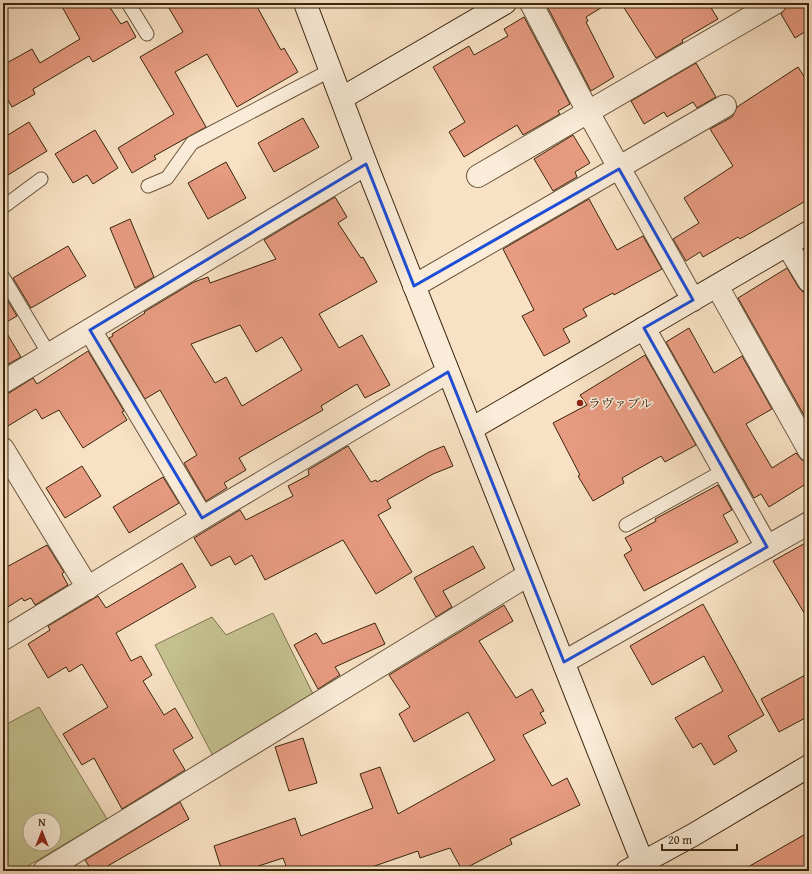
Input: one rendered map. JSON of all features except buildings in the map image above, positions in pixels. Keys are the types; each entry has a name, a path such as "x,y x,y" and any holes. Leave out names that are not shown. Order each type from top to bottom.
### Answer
{"street":[{"path":"305,3 366,164 528,575 564,662 638,868 809,766"},
{"path":"342,98 505,3"},
{"path":"531,3 619,169 693,300"},
{"path":"478,176 775,3"},
{"path":"414,286 619,169 725,106"},
{"path":"3,382 366,164"},
{"path":"471,429 809,232"},
{"path":"787,245 809,281"},
{"path":"717,286 809,450"},
{"path":"644,328 767,547"},
{"path":"90,330 202,518"},
{"path":"3,639 202,518 448,372"},
{"path":"3,450 88,588"},
{"path":"564,662 809,523"},
{"path":"44,871 528,575"}],"lane":[{"path":"128,3 147,34"},
{"path":"148,186 167,178 192,143 331,70"},
{"path":"3,206 41,179"},
{"path":"3,278 49,354"},
{"path":"626,525 725,470"}],"highlighted area":[{"path":"366,164 414,286 619,169 693,300 644,328 767,547 564,662 448,372 202,518 90,330"}],"shaded area":[{"path":"273,613 314,696 213,756 155,645 212,617 226,635"},
{"path":"39,707 107,819 62,846 62,812 22,812 22,852 51,852 21,870 3,868 3,779 5,778 3,773 3,726"}],"place":[{"name":"ラヴァブル","path":"580,403"}]}
